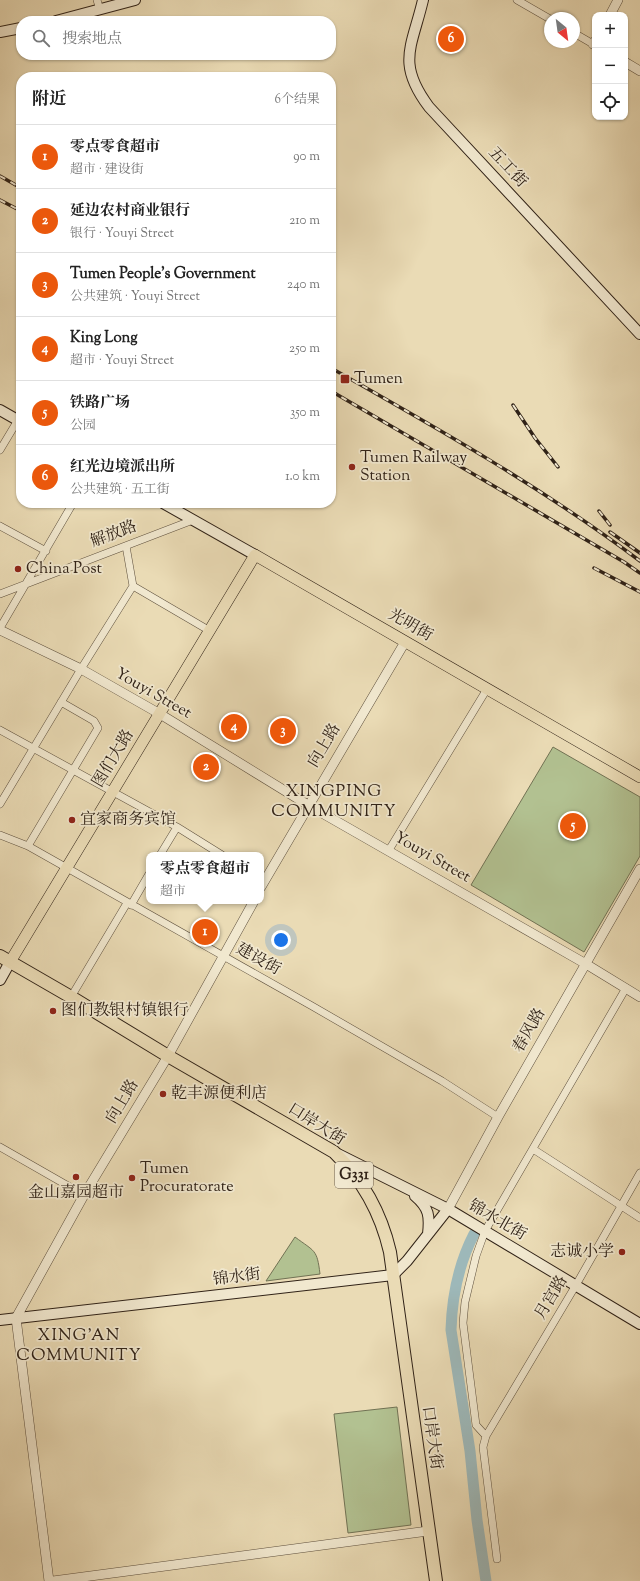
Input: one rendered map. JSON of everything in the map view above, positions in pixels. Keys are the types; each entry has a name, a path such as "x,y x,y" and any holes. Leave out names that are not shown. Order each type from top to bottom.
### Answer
{"highway":[{"name":"口岸大街","path":"5,959 334,1152 347,1165 358,1180 381,1221 389,1246 436,1581"}],"main road":[{"path":"76,16 135,0"},
{"name":"五工街","path":"423,0 412,35 409,54 411,77 421,96 429,107 640,334"},
{"path":"0,32 16,29"},
{"path":"0,410 16,419"},
{"name":"光明街","path":"172,508 640,777"},
{"name":"图们大路","path":"0,980 5,959 67,869 255,556"},
{"name":"锦水北街","path":"334,1152 448,1209 640,1324"},
{"path":"408,1189 424,1204 429,1216 428,1234"},
{"path":"393,1275 407,1261 448,1209"},
{"name":"锦水街","path":"0,1320 393,1275"}],"street":[{"path":"97,0 100,10"},
{"path":"517,0 544,16"},
{"path":"612,12 618,0"},
{"path":"580,36 592,42"},
{"path":"628,64 640,70"},
{"path":"0,450 16,426"},
{"path":"0,629 70,508"},
{"name":"解放路","path":"0,594 194,520"},
{"path":"0,526 46,551"},
{"path":"0,804 133,586 126,546"},
{"path":"133,586 210,631"},
{"name":"Youyi Street","path":"0,629 81,669 160,714 308,805 389,850 640,996"},
{"name":"向上路","path":"264,879 405,642"},
{"path":"389,850 487,689"},
{"path":"28,846 98,728 94,721 61,702"},
{"path":"0,730 34,747 176,827 217,852"},
{"path":"162,852 176,827"},
{"name":"建设街","path":"0,835 28,846 442,1081 498,1117"},
{"name":"春风路","path":"448,1209 498,1117 640,869"},
{"path":"71,997 146,878"},
{"name":"向上路","path":"16,1318 84,1195 168,1056 252,904"},
{"path":"498,1559 483,1447 486,1436 476,1425 463,1323 465,1302 476,1256 485,1231 534,1149 626,988"},
{"path":"0,1147 84,1195"},
{"path":"534,1149 640,1218"},
{"name":"月宫路","path":"486,1436 576,1285 640,1173"},
{"path":"16,1318 49,1581"},
{"path":"53,1581 428,1531"}],"green space":[{"path":"553,747 640,797 640,856 584,952 471,885"},
{"path":"295,1237 314,1252 318,1260 320,1274 266,1281"},
{"path":"397,1407 411,1525 348,1533 334,1414"}],"waterway":[{"path":"474,1234 464,1257 457,1280 451,1330 470,1451 477,1520 486,1581"}],"railway":[{"path":"0,176 16,185"},
{"path":"0,200 16,208"},
{"path":"336,371 450,436 528,484 566,508 640,561"},
{"path":"336,394 624,562 640,573"},
{"path":"513,405 535,438 558,467"},
{"path":"599,511 610,525"},
{"path":"610,532 640,553"},
{"path":"594,568 640,592"}],"place":[{"name":"红光边境派出所","path":"451,39"},
{"name":"Tumen","path":"345,379"},
{"name":"Tumen Railway Station","path":"352,467"},
{"name":"China Post","path":"18,569"},
{"name":"King Long","path":"234,727"},
{"name":"Tumen People's Government","path":"283,731"},
{"name":"延边农村商业银行","path":"206,767"},
{"name":"宜家商务宾馆","path":"72,820"},
{"name":"铁路广场","path":"573,826"},
{"name":"零点零食超市","path":"205,932"},
{"name":"图们教银村镇银行","path":"53,1011"},
{"name":"乾丰源便利店","path":"163,1094"},
{"name":"金山嘉园超市","path":"76,1177"},
{"name":"Tumen Procuratorate","path":"132,1178"},
{"name":"志诚小学","path":"622,1252"}],"district":[{"name":"XINGPING COMMUNITY","path":"334,802"},
{"name":"XING'AN COMMUNITY","path":"79,1346"}]}
